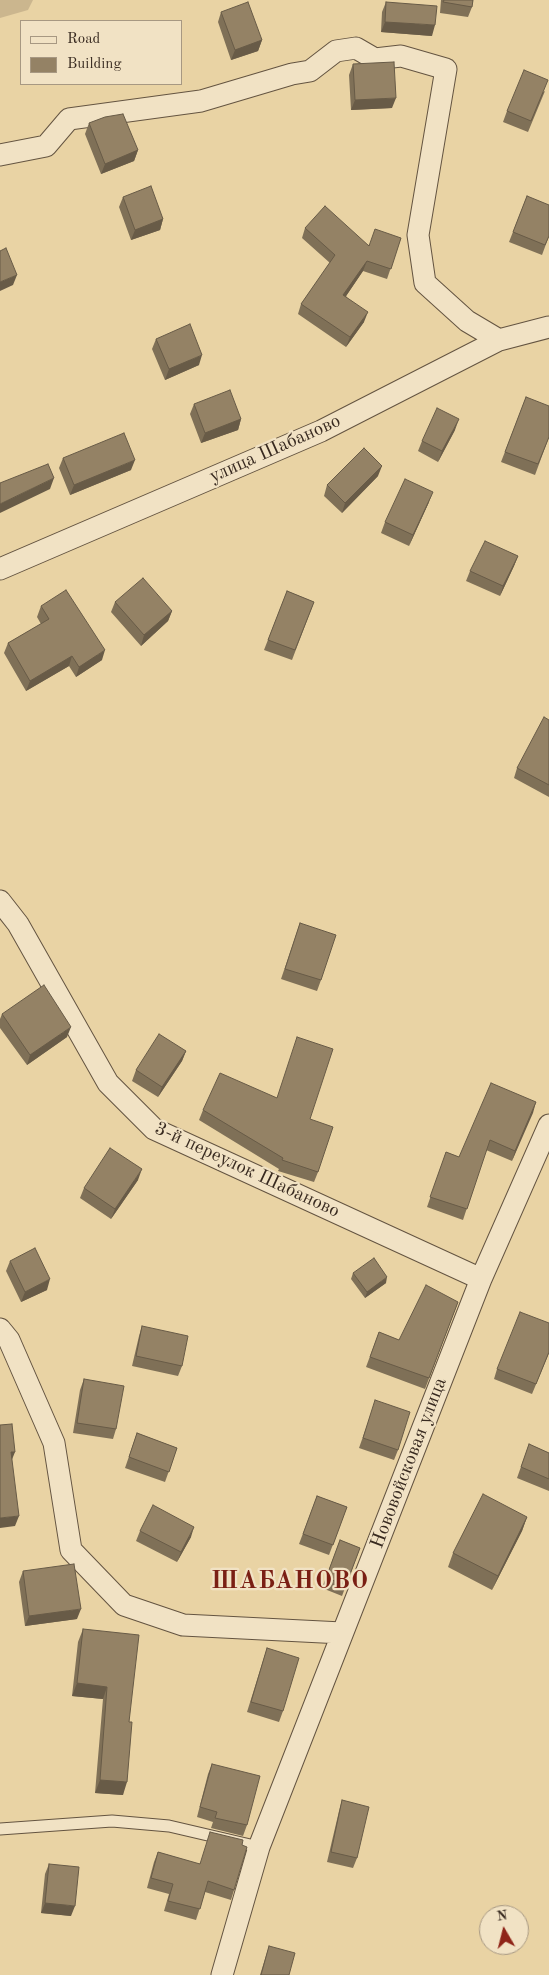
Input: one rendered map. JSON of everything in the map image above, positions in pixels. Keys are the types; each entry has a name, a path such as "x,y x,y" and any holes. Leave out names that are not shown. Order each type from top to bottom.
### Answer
{"street":[{"path":"0,155 46,146 69,119 201,101 292,74 310,71 336,51 356,48 375,60 401,56 446,69 418,235 425,283 467,321 499,340"},
{"name":"улица Шабаново","path":"0,569 321,431 499,340 549,327"},
{"name":"3-й переулок Шабаново","path":"0,901 18,924 108,1083 154,1129 481,1279"},
{"name":"Нововойсковая улица","path":"222,1975 259,1847 481,1279 549,1125"},
{"path":"0,1329 9,1340 54,1443 71,1550 124,1605 183,1625 342,1633"}],"lane":[{"path":"0,1829 112,1821 169,1826 259,1847"}],"shaded area":[{"path":"0,0 33,0 28,10 0,18"}],"building":[{"path":"444,0 473,0 472,7 443,2"},
{"path":"248,2 262,40 235,50 221,12"},
{"path":"386,2 437,6 435,25 385,22"},
{"path":"394,62 396,98 355,100 353,64"},
{"path":"524,70 548,80 531,121 507,111"},
{"path":"123,114 138,150 105,164 89,123 105,117"},
{"path":"151,186 163,219 135,230 123,197"},
{"path":"527,196 549,205 549,236 545,245 513,232"},
{"path":"325,206 369,246 375,229 401,238 391,269 367,261 343,295 368,312 350,337 301,304 335,255 305,228"},
{"path":"6,248 17,275 0,282 0,251"},
{"path":"190,324 202,355 169,369 156,339"},
{"path":"230,390 241,419 205,433 194,404"},
{"path":"526,397 549,406 549,437 538,464 505,452"},
{"path":"437,408 459,419 442,451 422,441"},
{"path":"124,433 135,460 74,485 63,458"},
{"path":"364,448 382,466 345,503 327,485"},
{"path":"48,464 54,478 0,504 0,483"},
{"path":"405,479 433,492 413,535 385,522"},
{"path":"485,541 518,556 503,586 470,571"},
{"path":"143,578 172,611 144,635 115,602"},
{"path":"66,590 105,650 79,667 72,656 30,681 8,643 49,619 41,606"},
{"path":"287,591 314,602 295,650 268,640"},
{"path":"544,717 549,720 549,785 517,768"},
{"path":"300,923 336,935 321,980 285,969"},
{"path":"44,985 71,1027 30,1055 2,1014"},
{"path":"159,1034 186,1051 162,1087 136,1070"},
{"path":"297,1037 333,1049 310,1119 333,1127 318,1172 282,1160 283,1158 203,1110 220,1073 277,1098"},
{"path":"491,1083 536,1102 515,1151 490,1140 467,1209 430,1197 446,1152 459,1157"},
{"path":"110,1148 142,1169 115,1209 84,1188"},
{"path":"35,1248 50,1279 25,1292 10,1261"},
{"path":"374,1258 387,1277 367,1292 353,1273"},
{"path":"426,1285 458,1302 429,1378 370,1357 379,1332 399,1340"},
{"path":"520,1312 549,1323 549,1352 536,1384 497,1369"},
{"path":"142,1326 188,1336 182,1366 136,1356"},
{"path":"84,1379 124,1386 116,1429 77,1423"},
{"path":"375,1400 410,1412 398,1450 363,1438"},
{"path":"12,1424 15,1452 11,1452 19,1516 0,1518 0,1425"},
{"path":"137,1433 177,1448 169,1472 129,1457"},
{"path":"529,1444 549,1453 549,1479 521,1467"},
{"path":"483,1494 527,1517 498,1576 453,1553"},
{"path":"317,1496 347,1507 333,1545 303,1534"},
{"path":"153,1505 194,1527 181,1552 140,1531"},
{"path":"340,1540 360,1548 346,1585 326,1578"},
{"path":"74,1564 81,1609 29,1616 23,1571"},
{"path":"83,1629 139,1635 129,1722 132,1722 127,1782 100,1780 107,1687 77,1683"},
{"path":"267,1648 299,1658 283,1711 251,1702"},
{"path":"212,1764 260,1776 247,1825 215,1818 217,1812 200,1807"},
{"path":"342,1800 369,1807 357,1858 331,1852"},
{"path":"210,1832 243,1840 242,1845 247,1847 234,1890 208,1881 200,1909 168,1901 173,1884 151,1878 158,1852 200,1864"},
{"path":"49,1864 79,1867 75,1906 45,1903"},
{"path":"269,1946 295,1953 289,1975 261,1975"}],"district":[{"name":"ШАБАНОВО","path":"290,1582"}]}
